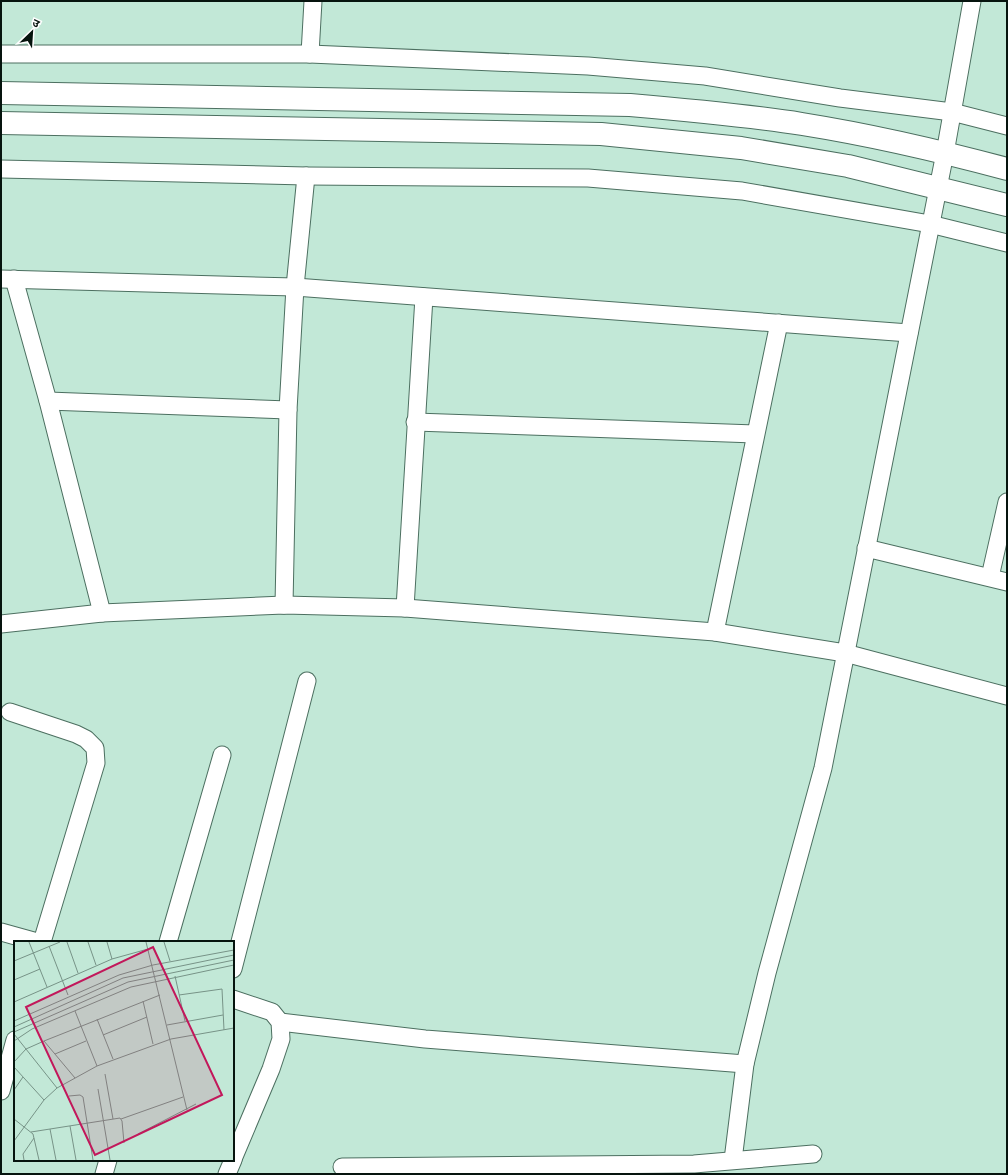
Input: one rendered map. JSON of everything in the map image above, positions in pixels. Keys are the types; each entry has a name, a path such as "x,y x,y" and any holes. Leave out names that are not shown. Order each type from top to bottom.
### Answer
{"street":[{"path":"310,54 313,1"},
{"path":"733,1160 745,1064 767,973 823,768 937,187 945,153 972,1"},
{"path":"1,54 310,54 588,66 705,76 840,98 952,112 1007,126"},
{"path":"1,93 630,105 718,113 803,124 945,153 1007,169"},
{"path":"1,123 601,134 749,149 848,166 1007,205"},
{"path":"1,169 306,176 588,178 742,191 930,224 1007,243"},
{"path":"284,604 288,410 295,287 306,176"},
{"path":"102,613 48,401 7,279 295,287 909,333"},
{"path":"405,608 424,297"},
{"path":"715,632 755,434 780,323"},
{"path":"48,401 288,410"},
{"path":"416,422 755,434"},
{"path":"990,577 1007,502"},
{"path":"866,548 1007,582"},
{"path":"1,624 102,613 284,604 405,608 715,632 845,653 1007,696"},
{"path":"234,965 307,680"},
{"path":"10,712 76,734 86,739 95,748 96,763 42,941"},
{"path":"168,941 222,755"},
{"path":"1,932 33,941"},
{"path":"234,998 272,1012 280,1022 281,1039 271,1069 234,1158"},
{"path":"280,1022 425,1039 745,1064"},
{"path":"1,1091 14,1044"},
{"path":"342,1167 694,1164 813,1154"},
{"path":"104,1174 108,1161"},
{"path":"227,1174 233,1161"}]}
